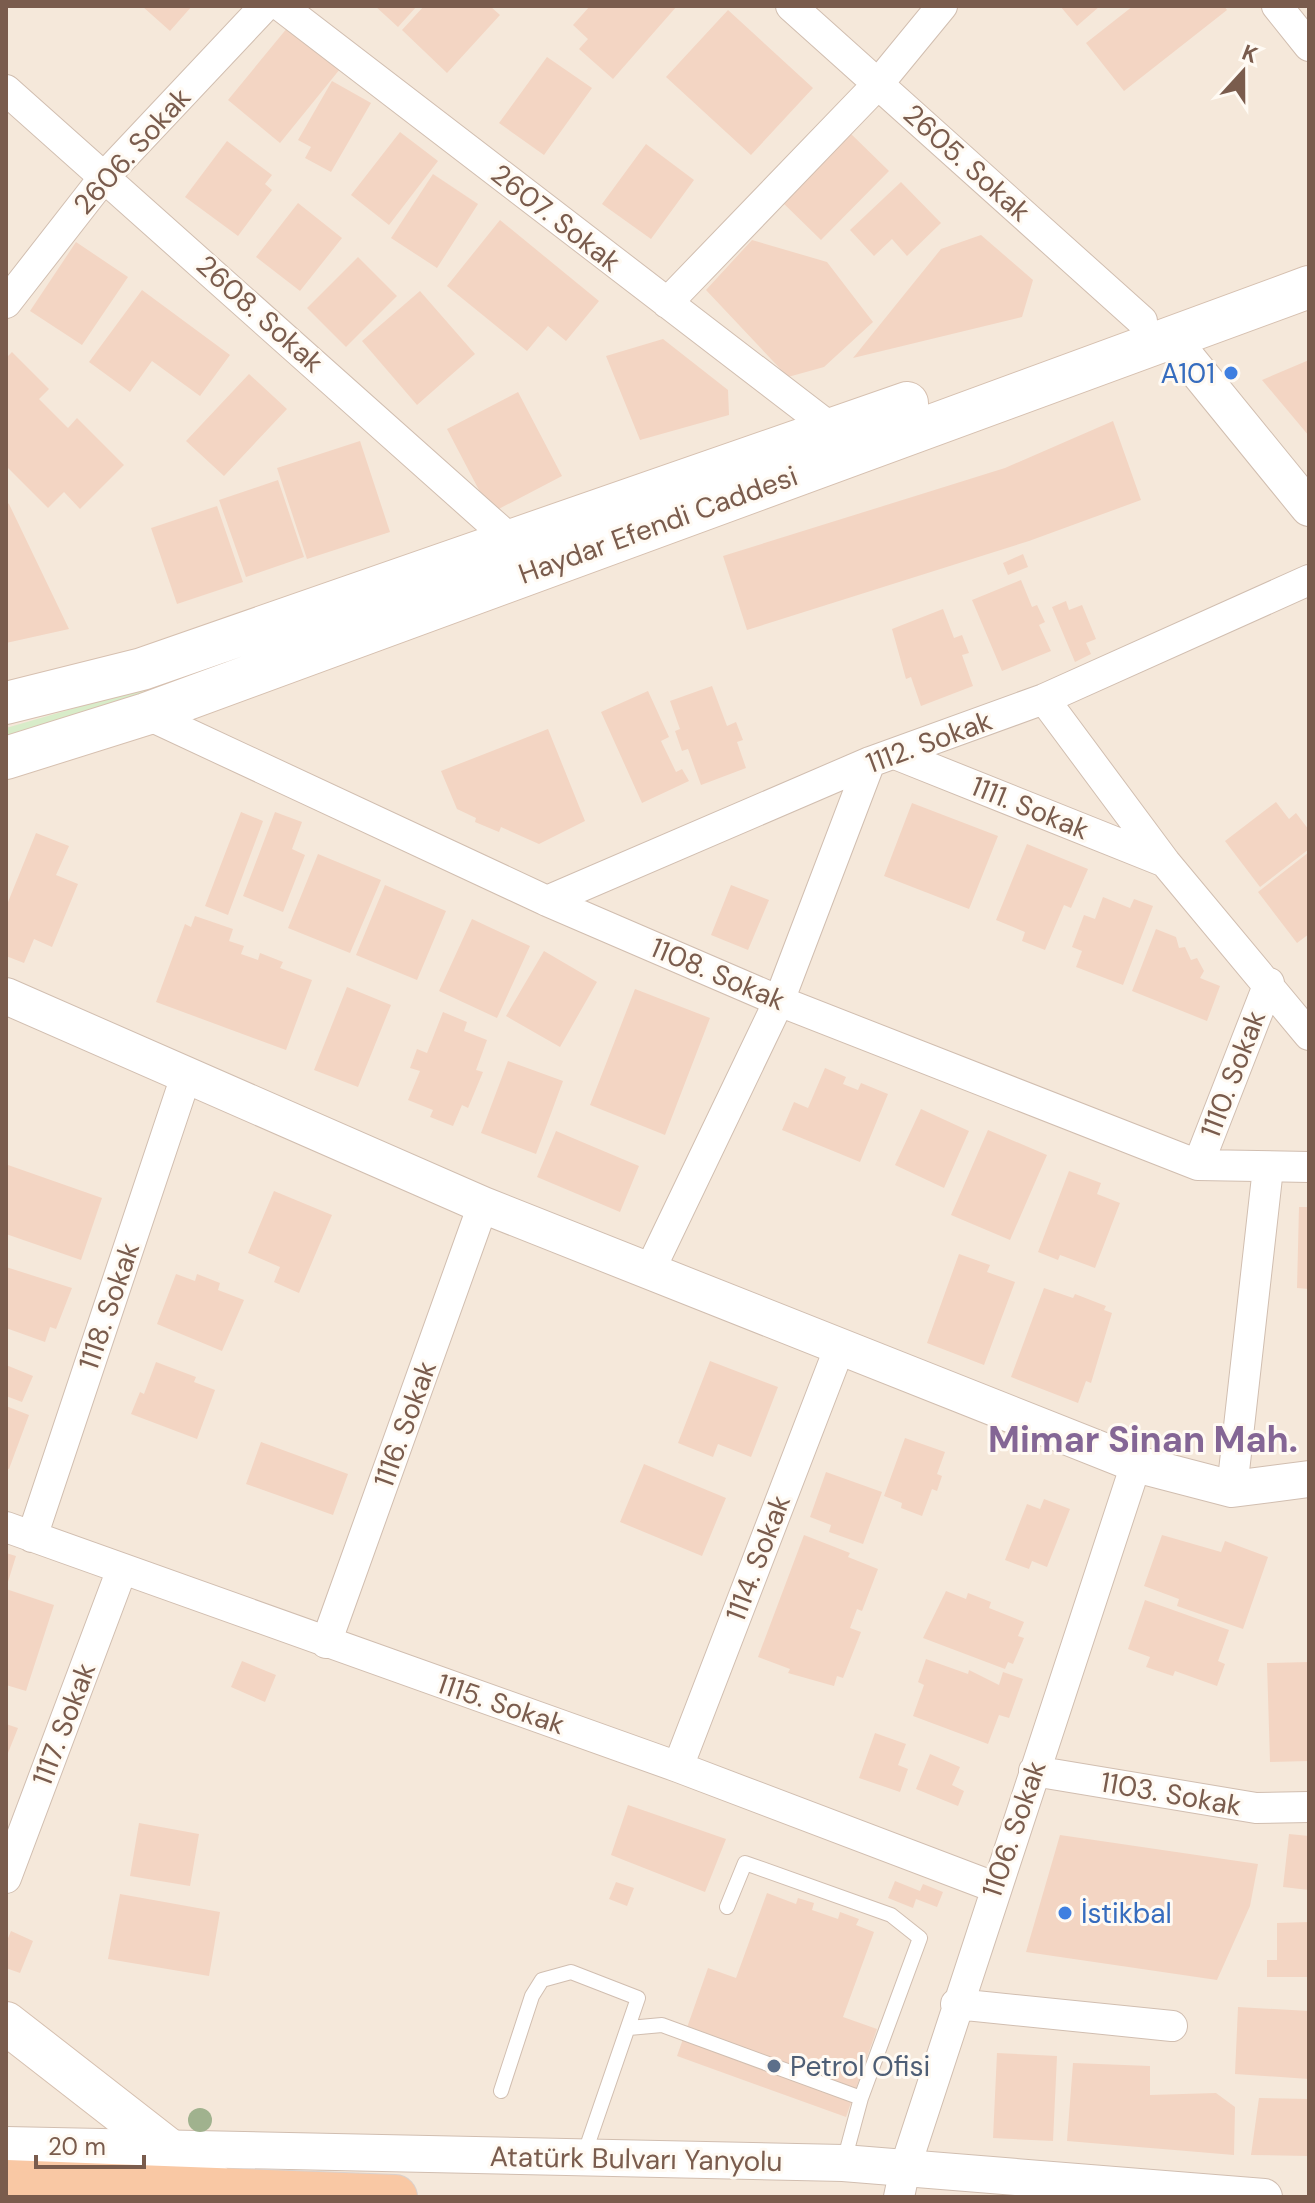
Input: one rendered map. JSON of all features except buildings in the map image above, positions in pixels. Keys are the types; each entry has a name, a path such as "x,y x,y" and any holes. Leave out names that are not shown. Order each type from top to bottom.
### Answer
{"highway":[{"path":"6,2182 395,2197"}],"main road":[{"name":"Haydar Efendi Caddesi","path":"6,758 146,714 1155,328 1309,264"},
{"name":"Haydar Efendi Caddesi","path":"6,703 142,669 832,429 1155,328 1309,287"},
{"path":"6,2023 223,2192"}],"street":[{"name":"2606. Sokak","path":"6,303 105,176 265,6"},
{"name":"2607. Sokak","path":"281,6 832,429"},
{"name":"2605. Sokak","path":"791,6 1155,328"},
{"path":"667,303 878,84 942,6"},
{"path":"1277,6 1309,46"},
{"name":"2608. Sokak","path":"6,90 512,541"},
{"path":"1155,328 1309,508"},
{"name":"1112. Sokak","path":"547,901 883,758 1044,699 1309,580"},
{"path":"1044,699 1165,862 1269,983 1309,1035"},
{"name":"1108. Sokak","path":"146,714 547,901 779,1001 1198,1165 1309,1167"},
{"path":"649,1272 779,1001 883,758"},
{"name":"1111. Sokak","path":"883,758 1165,862"},
{"name":"1110. Sokak","path":"1198,1165 1269,983"},
{"path":"6,996 483,1205 839,1349 1136,1464 1232,1489 1309,1479"},
{"name":"1118. Sokak","path":"19,1532 186,1076"},
{"path":"1232,1489 1268,1168"},
{"name":"1116. Sokak","path":"326,1643 483,1205"},
{"name":"1114. Sokak","path":"678,1767 839,1349"},
{"name":"1106. Sokak","path":"902,2183 994,1887 1136,1464"},
{"name":"1115. Sokak","path":"19,1532 678,1767 994,1887"},
{"name":"1117. Sokak","path":"6,1878 122,1569"},
{"name":"1103. Sokak","path":"1034,1771 1256,1808 1309,1807"},
{"path":"956,2004 1172,2026"},
{"name":"Atatürk Bulvarı Yanyolu","path":"6,2145 169,2151 843,2163 902,2183 1264,2197"}],"lane":[{"path":"727,1907 745,1863 891,1915 920,1938 861,2098 843,2163"},
{"path":"501,2091 532,1996 542,1980 571,1972 638,1998 583,2158"},
{"path":"629,2028 662,2025 861,2098"}],"shaded area":[{"path":"6,6 1309,6 1309,2197 6,2197"}],"green space":[{"path":"148,687 154,699 6,750 6,728"}],"place":[{"name":"A101","path":"1231,373"},
{"name":"İstikbal","path":"1065,1913"},
{"name":"Petrol Ofisi","path":"774,2066"}],"district":[{"name":"Mimar Sinan Mah.","path":"1143,1439"}]}
